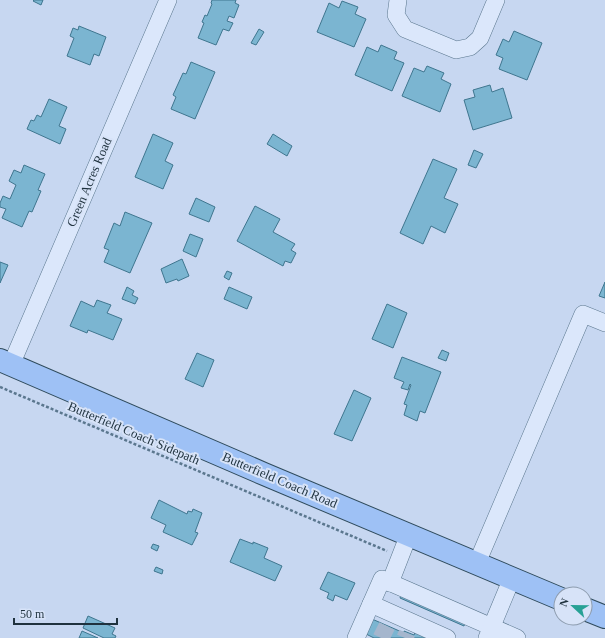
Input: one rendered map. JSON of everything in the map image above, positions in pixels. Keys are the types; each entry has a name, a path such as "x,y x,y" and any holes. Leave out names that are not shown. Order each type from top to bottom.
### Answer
{"main road":[{"name":"Butterfield Coach Road","path":"6,362 553,596"},
{"path":"593,612 605,617"}],"street":[{"name":"Green Acres Road","path":"6,362 168,0"},
{"path":"398,0 396,15 405,29 456,50 470,47 480,38 496,0"},
{"path":"477,563 583,314 605,323"},
{"path":"390,583 409,534"},
{"path":"490,633 512,578"},
{"path":"356,638 382,579 430,606 490,633 517,638"},
{"path":"372,604 418,627"},
{"path":"418,627 430,606"},
{"path":"418,627 430,606"}],"path":[{"name":"Butterfield Coach Sidepath","path":"0,387 393,554"}],"building":[{"path":"43,0 41,5 33,1"},
{"path":"212,0 236,0 235,3 239,5 234,18 229,16 227,21 233,23 229,31 223,29 216,45 198,38 204,23 202,22 205,15 207,16"},
{"path":"342,1 358,7 355,14 366,19 354,47 317,32 329,3 339,8"},
{"path":"79,26 106,37 99,56 94,54 90,65 67,56 74,38 70,36 73,28 78,30"},
{"path":"259,29 264,32 256,45 251,43"},
{"path":"514,31 542,43 527,80 499,69 503,58 496,55 503,39 509,42"},
{"path":"381,45 397,52 394,59 404,63 392,91 355,75 367,47 378,52"},
{"path":"191,62 215,72 195,119 171,109 176,97 173,95 183,73 186,74"},
{"path":"427,66 444,73 441,79 451,84 440,112 402,96 414,68 424,72"},
{"path":"490,85 492,92 503,88 512,118 473,130 464,100 475,97 473,90"},
{"path":"49,99 67,107 59,126 66,129 60,144 27,129 31,120 34,121 37,115 41,117"},
{"path":"153,134 173,143 165,161 173,165 163,189 135,177"},
{"path":"273,134 292,146 287,156 267,144"},
{"path":"474,150 483,154 476,168 468,165"},
{"path":"433,159 457,169 444,198 458,204 445,233 431,226 423,244 400,233"},
{"path":"24,165 45,174 38,190 41,191 32,212 29,211 22,227 2,218 6,209 0,207 0,203 3,196 10,199 16,185 9,181 14,170 21,173"},
{"path":"196,198 215,207 209,222 189,214"},
{"path":"255,206 280,219 273,232 295,244 291,250 296,253 291,263 285,261 283,266 237,241"},
{"path":"125,212 152,223 130,273 104,262 109,250 104,248 114,223 120,226"},
{"path":"190,234 203,239 196,257 183,251"},
{"path":"182,259 189,276 178,281 177,279 166,283 161,269"},
{"path":"0,262 8,265 0,283"},
{"path":"227,271 232,273 229,280 224,277"},
{"path":"605,282 605,298 599,296"},
{"path":"127,287 134,291 132,295 138,298 135,304 122,299"},
{"path":"229,287 252,297 247,309 224,299"},
{"path":"97,300 111,305 107,313 122,319 113,340 88,330 87,333 70,326 81,301 94,307"},
{"path":"387,304 407,313 393,348 372,339"},
{"path":"442,350 449,353 446,361 438,358"},
{"path":"197,353 214,360 203,387 185,379"},
{"path":"402,357 441,372 425,413 420,411 417,421 404,415 407,405 404,404 411,385 410,384 408,390 401,388 404,382 394,378"},
{"path":"354,390 371,398 352,441 334,434"},
{"path":"159,500 187,514 188,511 192,512 193,509 202,513 195,532 198,533 192,545 163,532 166,525 151,518"},
{"path":"240,539 268,548 264,558 282,566 275,581 230,562"},
{"path":"153,544 159,546 157,551 151,548"},
{"path":"156,567 163,570 162,574 154,571"},
{"path":"328,572 355,583 347,600 335,595 333,601 327,598 329,593 320,589"},
{"path":"401,595 465,623 464,626 400,598"},
{"path":"88,616 115,628 112,634 116,636 115,638 104,638 83,628"},
{"path":"372,619 404,633 404,631 414,635 416,630 428,638 374,638 366,634"},
{"path":"82,631 98,638 79,638"}],"tunnel":[{"path":"381,638 387,626"},
{"path":"405,638 407,633"}]}
